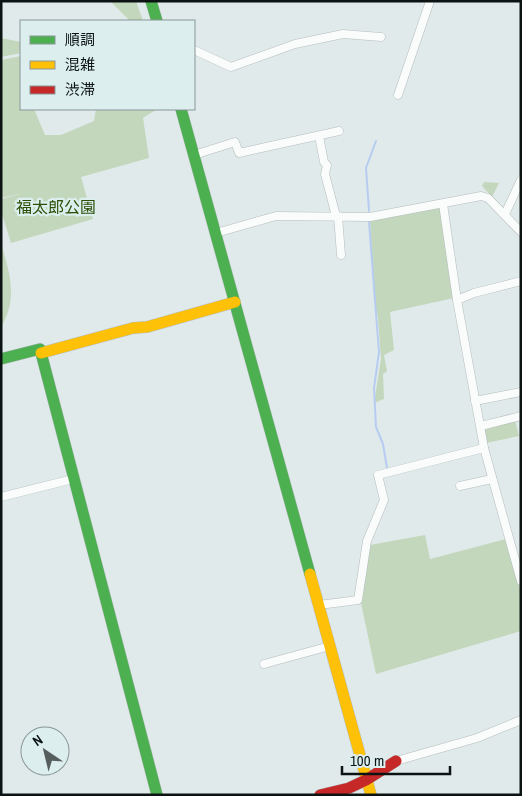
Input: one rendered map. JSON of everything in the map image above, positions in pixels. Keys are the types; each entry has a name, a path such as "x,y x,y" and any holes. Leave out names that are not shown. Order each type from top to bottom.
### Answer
{"street":[{"path":"151,1 157,20"},
{"path":"398,95 430,1"},
{"path":"195,50 231,66 295,44 343,34 381,37"},
{"path":"181,110 371,795"},
{"path":"194,154 235,142 239,153 339,130"},
{"path":"318,136 324,162 327,164 325,174 337,216 341,255"},
{"path":"505,214 521,180"},
{"path":"216,233 276,216 370,217 481,196 488,198 521,232"},
{"path":"443,204 457,300 484,448 521,581"},
{"path":"457,300 474,293 521,281"},
{"path":"41,353 125,330 147,327 234,302"},
{"path":"1,358 40,349 157,795"},
{"path":"475,401 521,392"},
{"path":"481,426 521,416"},
{"path":"319,605 358,600 367,541 384,500 378,475 484,448"},
{"path":"1,497 73,479"},
{"path":"460,486 492,479"},
{"path":"264,664 330,646"},
{"path":"320,795 350,788 396,761 477,738 521,720"}],"green space":[{"path":"110,1 136,1 143,20 129,20"},
{"path":"1,38 20,42 20,53 1,57"},
{"name":"福太郎公園","path":"20,56 20,110 34,110 45,135 61,135 94,121 96,110 155,110 143,118 149,158 81,177 93,219 11,243 1,211 1,199 24,193 1,198 1,60"},
{"path":"484,182 499,183 492,197 482,186"},
{"path":"440,207 454,298 390,312 394,350 384,355 387,371 383,374 384,399 374,403 381,359 378,318 374,300 370,220"},
{"path":"1,244 7,265 11,296 6,317 1,327"},
{"path":"515,420 519,436 486,443 484,431 486,427"},
{"path":"425,535 430,559 506,539 521,592 521,631 376,674 361,603 370,545"}],"waterway":[{"path":"369,211 366,168 376,141"},
{"path":"369,222 379,352 374,388 376,427 383,444 387,468"}],"traffic: fast":[{"path":"151,1 157,20"},
{"path":"181,110 310,574"},
{"path":"1,359 40,349 157,795"}],"traffic: slow":[{"path":"41,353 133,328 147,327 235,302"},
{"path":"310,574 371,795"}],"traffic: jam":[{"path":"320,795 349,788 366,780 396,761"}]}
